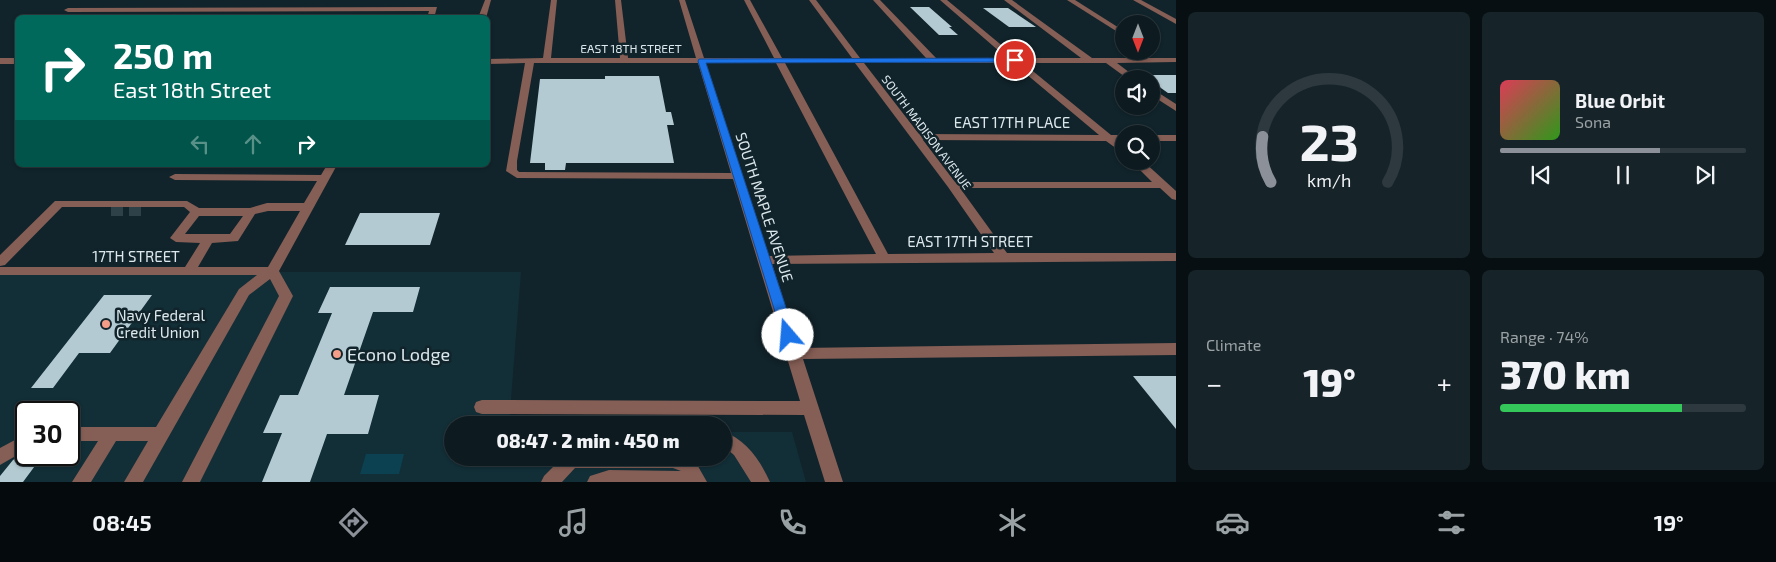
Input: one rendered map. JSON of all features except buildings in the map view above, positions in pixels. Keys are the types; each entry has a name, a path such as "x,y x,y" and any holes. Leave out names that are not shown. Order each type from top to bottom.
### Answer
{"street":[{"path":"84,0 68,10 434,9 431,15"},
{"path":"246,9 256,0"},
{"path":"415,15 424,0"},
{"path":"483,15 488,0"},
{"path":"547,61 554,0"},
{"path":"618,0 624,61"},
{"name":"SOUTH MAPLE AVENUE","path":"682,0 834,482"},
{"path":"747,0 884,258"},
{"name":"SOUTH MADISON AVENUE","path":"812,0 1003,256"},
{"path":"876,0 934,61"},
{"path":"943,0 1115,144"},
{"path":"1006,0 1090,60"},
{"path":"1070,0 1115,28"},
{"path":"1136,0 1176,22"},
{"path":"1160,56 1176,66"},
{"path":"1108,60 1122,70"},
{"name":"EAST 18TH STREET","path":"490,61 1176,60"},
{"path":"0,61 15,62"},
{"path":"530,61 512,161 511,170 517,175 738,176"},
{"path":"1160,97 1176,108"},
{"name":"EAST 17TH PLACE","path":"915,138 1115,138"},
{"path":"1160,138 1176,138"},
{"path":"133,482 244,292 272,271 331,167"},
{"path":"1146,170 1176,197"},
{"path":"176,177 324,178"},
{"path":"952,186 1163,185"},
{"path":"0,262 59,204 187,204 196,212 251,212 267,207 308,207"},
{"path":"94,204 101,211 111,210"},
{"path":"144,210 156,210 170,204"},
{"path":"196,212 176,238 234,238 251,212"},
{"path":"188,272 208,238"},
{"name":"EAST 17TH STREET","path":"764,260 1003,256 1176,257"},
{"name":"17TH STREET","path":"0,271 272,271"},
{"path":"191,482 286,296 272,271"},
{"path":"794,354 1176,349"},
{"path":"482,407 811,408"},
{"path":"81,482 112,433"},
{"path":"80,434 161,434"},
{"path":"732,442 738,446 761,482"},
{"path":"0,457 15,448"},
{"path":"550,482 565,466"},
{"path":"689,466 698,481"},
{"path":"596,482 610,478 698,481"}],"shaded area":[{"path":"0,272 521,272 510,416 444,416 444,466 732,466 732,432 792,432 806,482 0,482"},
{"path":"366,454 404,454 399,474 360,474"}],"tunnel":[{"path":"111,210 144,210"}],"place":[{"name":"Navy Federal Credit Union","path":"106,324"},
{"name":"Econo Lodge","path":"337,354"}],"route":[{"path":"788,335 702,61 1015,60"}]}
